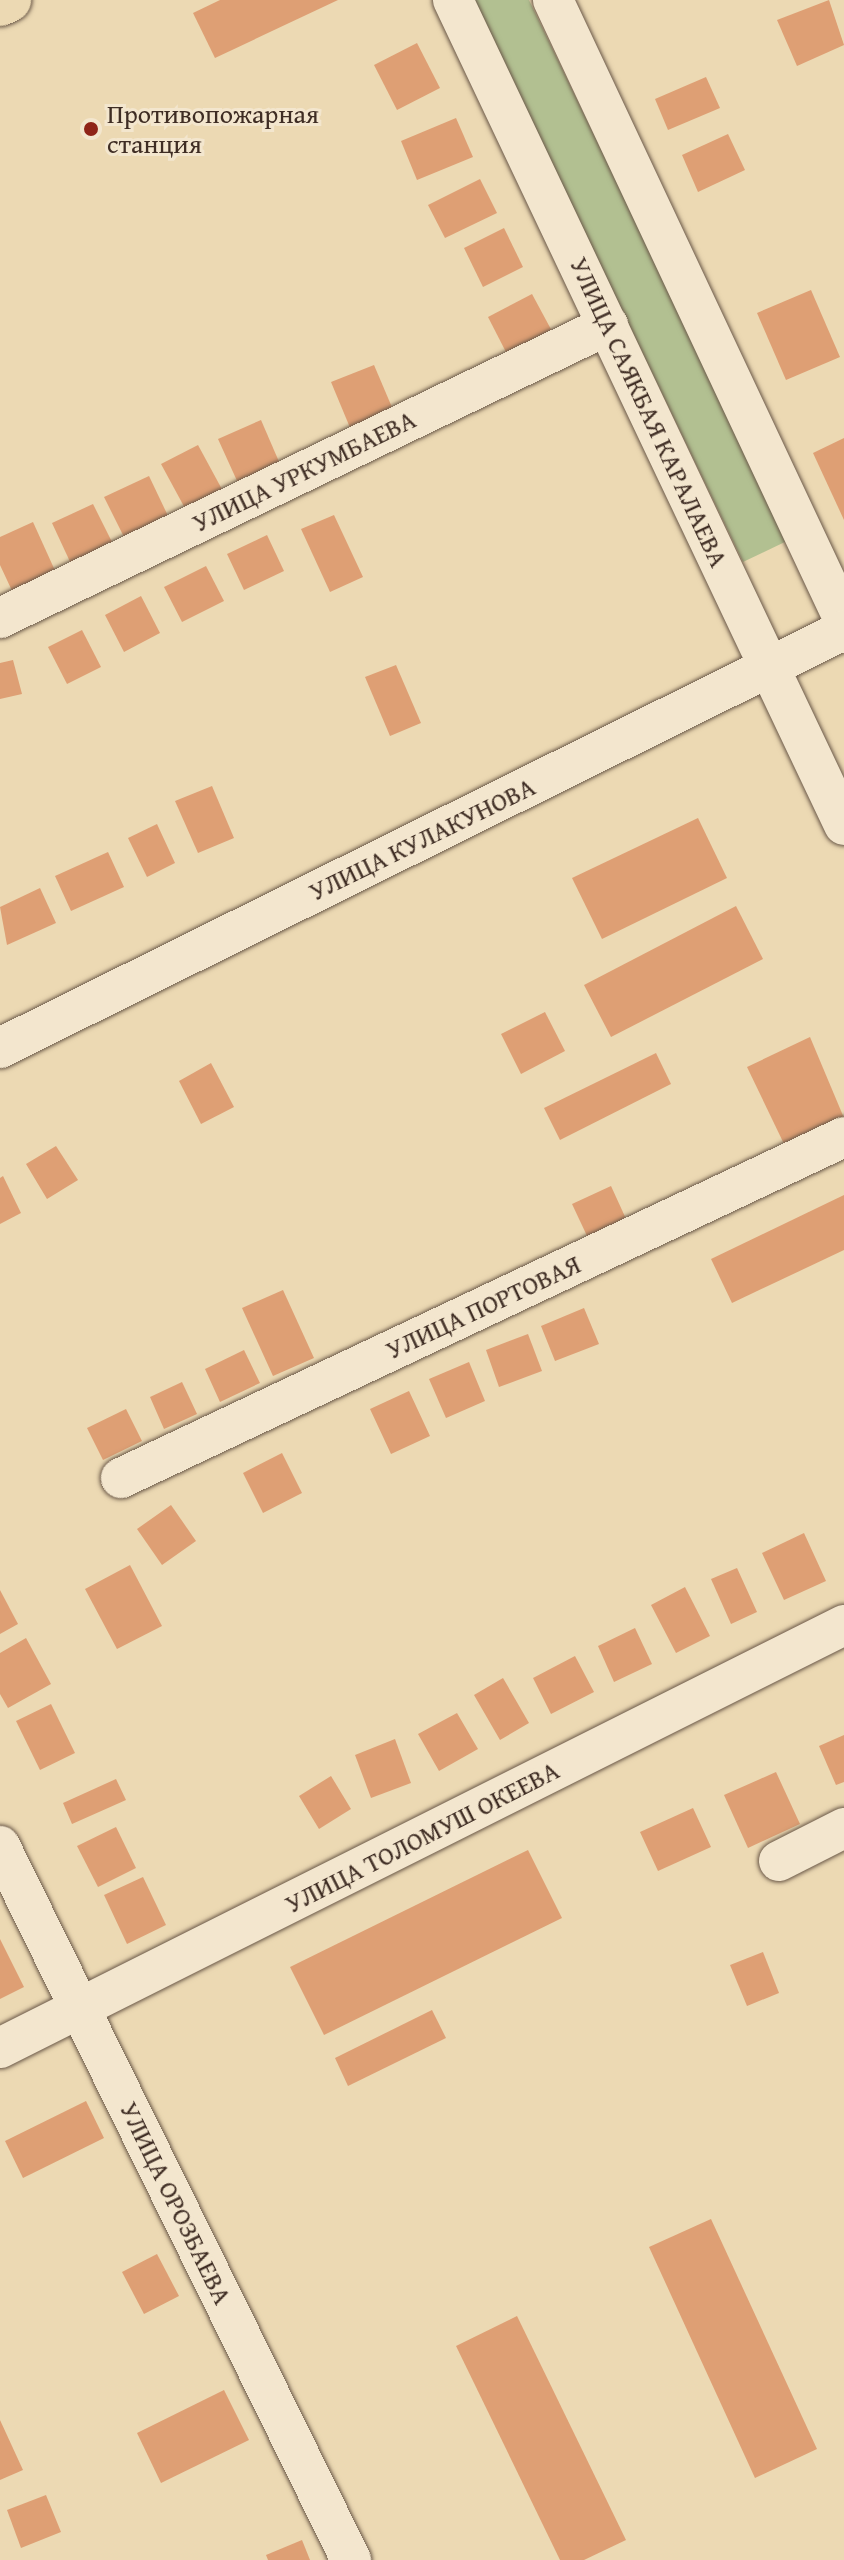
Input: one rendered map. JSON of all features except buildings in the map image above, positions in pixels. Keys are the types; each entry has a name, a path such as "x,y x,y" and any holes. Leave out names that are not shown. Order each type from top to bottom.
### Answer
{"highway":[{"path":"0,4 9,0"}],"street":[{"name":"УЛИЦА САЯКБАЯ КАРАЛАЕВА","path":"453,0 844,825"},
{"path":"553,0 844,620"},
{"name":"УЛИЦА УРКУМБАЕВА","path":"0,618 608,325"},
{"name":"УЛИЦА КУЛАКУНОВА","path":"0,1048 844,630"},
{"name":"УЛИЦА ПОРТОВАЯ","path":"121,1478 844,1137"},
{"name":"УЛИЦА ТОЛОМУШ ОКЕЕВА","path":"0,2048 844,1625"},
{"path":"779,1861 844,1828"},
{"name":"УЛИЦА ОРОЗБАЕВА","path":"0,1846 351,2560"}],"green space":[{"path":"473,0 529,0 789,540 743,562"}],"place":[{"name":"Противопожарная станция","path":"91,129"}]}
